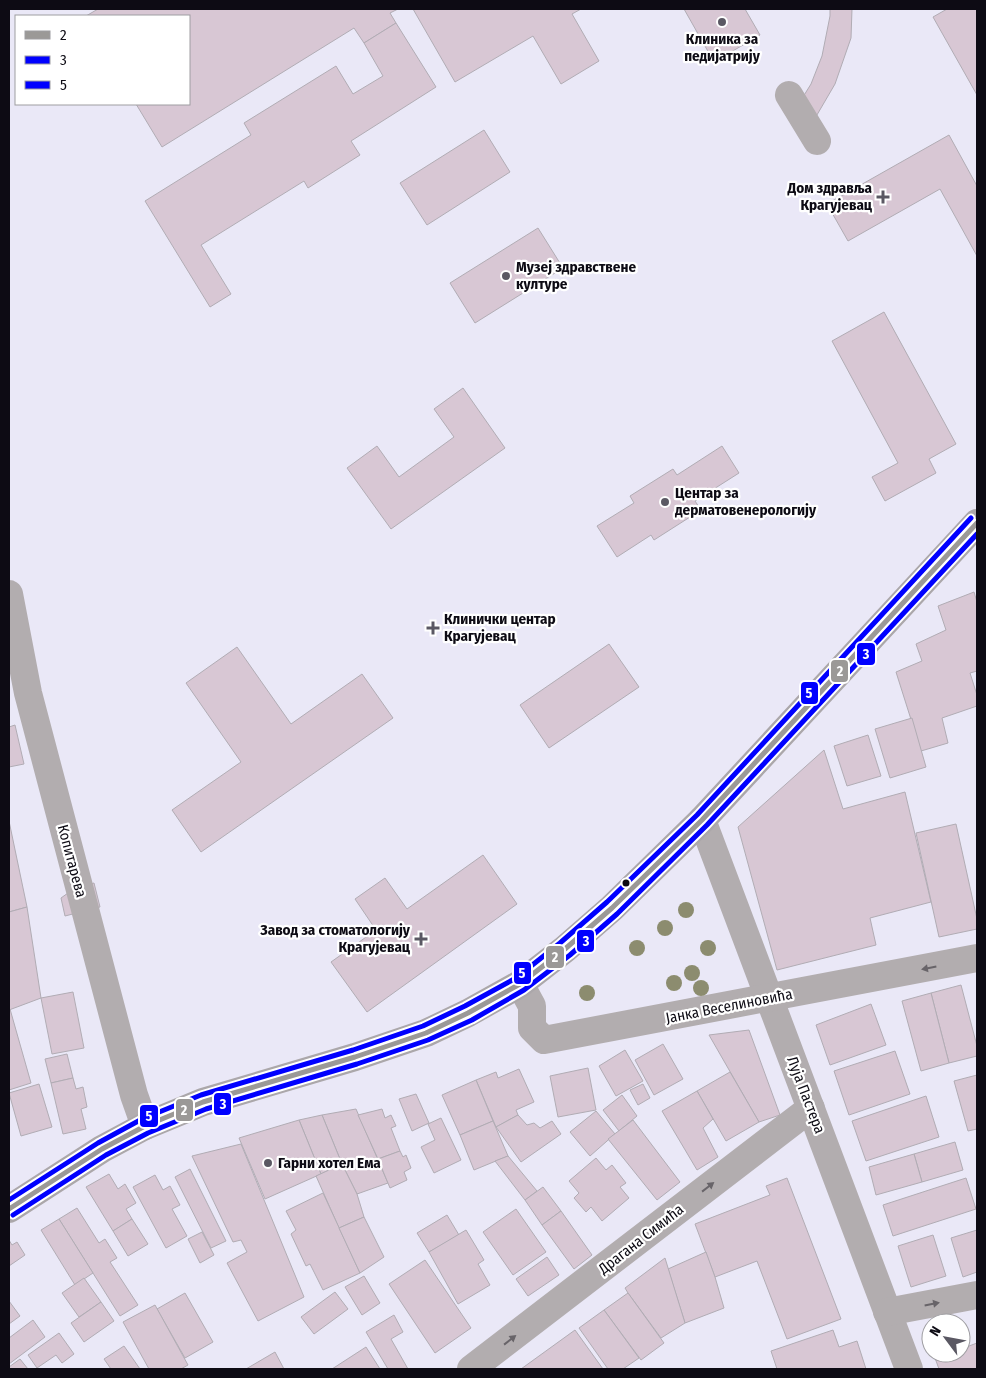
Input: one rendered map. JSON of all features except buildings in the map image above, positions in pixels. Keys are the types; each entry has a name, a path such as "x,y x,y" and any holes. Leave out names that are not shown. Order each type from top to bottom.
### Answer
{"main road":[{"path":"9,1209 102,1149 145,1126 203,1102 355,1057 426,1033 468,1013 520,984 565,949 612,908 702,820 977,523"}],"street":[{"path":"789,95 817,141"},
{"name":"Копитарева","path":"9,594 18,696 134,1095 145,1126"},
{"name":"Луја Пастера","path":"702,820 909,1369"},
{"name":"Јанка Веселиновића","path":"520,984 532,1006 532,1028 544,1040 977,958"},
{"name":"Драгана Симића","path":"471,1369 811,1108"},
{"path":"887,1312 977,1295"}],"transit line":[{"name":"5","path":"9,1200 98,1143 142,1119 201,1095 353,1050 423,1026 516,978 607,902 697,815 971,518"},
{"name":"2","path":"9,1209 102,1149 145,1126 203,1102 355,1057 426,1033 468,1013 520,984 565,949 612,908 702,820 977,523"},
{"name":"3","path":"13,1215 106,1155 148,1133 206,1109 357,1064 428,1040 472,1020 524,990 570,955 617,914 707,825 977,534"}],"place":[{"name":"Клиника за педијатрију","path":"722,22"},
{"name":"Дом здравља Крагујевац","path":"883,197"},
{"name":"Музеј здравствене културе","path":"506,276"},
{"name":"Центар за дерматовенерологију","path":"665,502"},
{"name":"Клинички центар Крагујевац","path":"433,628"},
{"name":"Завод за стоматологију Крагујевац","path":"421,939"},
{"name":"Гарни хотел Ема","path":"268,1163"}]}
